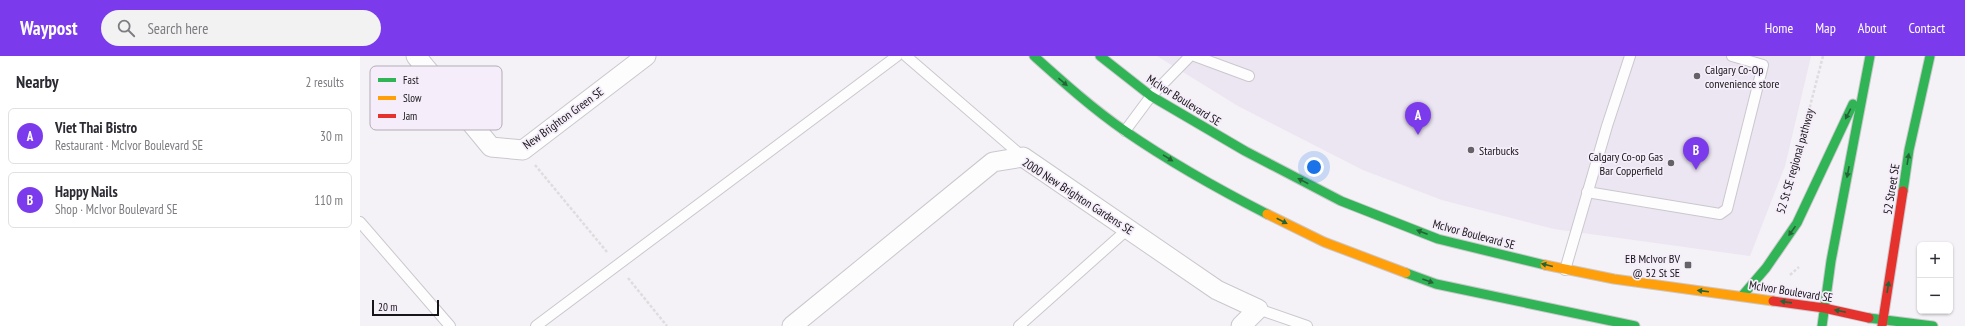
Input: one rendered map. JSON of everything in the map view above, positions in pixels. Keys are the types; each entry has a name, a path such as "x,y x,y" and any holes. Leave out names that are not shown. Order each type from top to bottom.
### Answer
{"main road":[{"path":"1034,56 1075,92 1125,131 1222,191 1324,242 1436,284 1635,326"},
{"name":"McIvor Boulevard SE","path":"1100,56 1151,96 1245,151 1341,201 1438,238 1565,270 1614,279 1824,308 1882,323 1934,326"},
{"path":"1822,326 1830,267 1870,56"},
{"name":"52 Street SE","path":"1882,323 1909,150 1930,56"},
{"path":"1742,296 1766,268 1797,223 1865,79"}],"street":[{"name":"New Brighton Green SE","path":"416,56 424,66"},
{"name":"New Brighton Green SE","path":"477,130 491,147 523,150 646,56"},
{"name":"2000 New Brighton Gardens SE","path":"792,326 993,162 1023,157 1129,228 1217,290 1258,309"},
{"path":"1241,326 1258,309"}],"lane":[{"path":"536,326 897,56"},
{"path":"906,56 1023,157"},
{"path":"1125,131 1151,96 1190,56"},
{"path":"1196,56 1249,76"},
{"path":"1565,270 1587,192 1630,56"},
{"path":"1587,192 1720,214 1726,209 1764,60 1732,56"},
{"path":"360,222 450,326"},
{"path":"1019,326 1129,228"},
{"path":"1258,309 1308,326"}],"path":[{"name":"52 St SE regional pathway","path":"1789,186 1823,56"},
{"path":"523,150 667,326"},
{"path":"1786,280 1799,267"}],"shaded area":[{"path":"1157,56 1811,56 1785,166 1750,256 1554,229 1442,200 1363,170 1238,106"}],"traffic: fast":[{"path":"1034,56 1113,123 1159,154 1194,175 1267,214"},
{"path":"1100,56 1151,96 1245,151 1341,201 1438,239 1545,265"},
{"path":"1822,326 1831,261 1870,56"},
{"path":"1903,191 1909,150 1930,56"},
{"path":"1742,296 1766,268 1797,223 1853,104"},
{"path":"1406,273 1436,284 1635,326"},
{"path":"1869,318 1933,326"}],"traffic: slow":[{"path":"1267,214 1324,242 1406,273"},
{"path":"1545,265 1614,279 1773,301"}],"traffic: jam":[{"path":"1882,326 1903,191"},
{"path":"1773,301 1824,308 1869,318"}],"place":[{"name":"Calgary Co-Op convenience store","path":"1697,76"},
{"name":"Viet Thai Bistro","path":"1418,135"},
{"name":"Starbucks","path":"1471,150"},
{"name":"Calgary Co-op Gas Bar Copperfield","path":"1671,163"},
{"name":"Happy Nails","path":"1696,170"},
{"name":"EB McIvor BV @ 52 St SE","path":"1688,265"}]}
